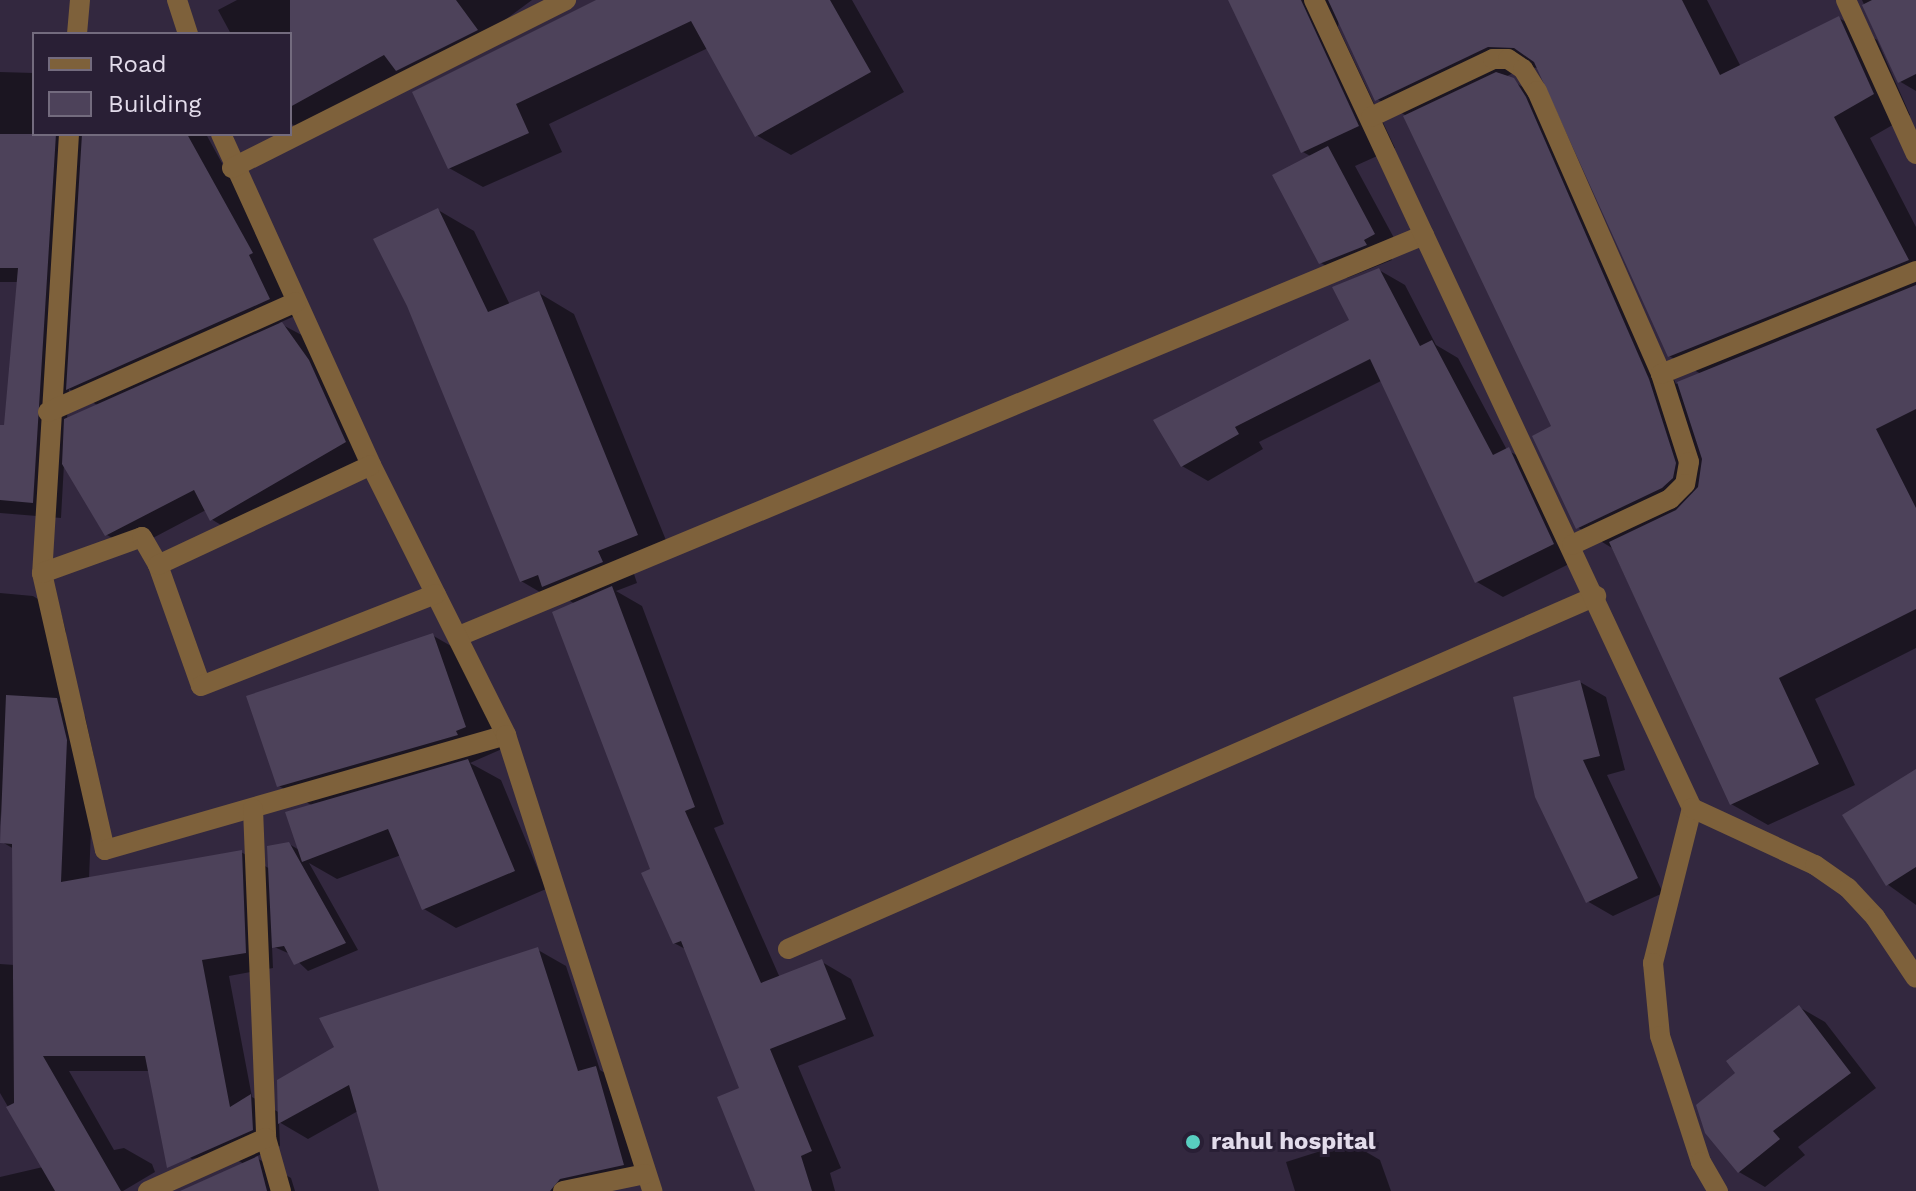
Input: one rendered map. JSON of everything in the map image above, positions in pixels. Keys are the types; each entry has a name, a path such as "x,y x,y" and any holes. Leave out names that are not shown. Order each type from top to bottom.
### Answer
{"street":[{"path":"77,32 80,0"},
{"path":"177,0 187,32"},
{"path":"232,168 566,0"},
{"path":"1314,0 1596,596 1692,808 1653,963 1660,1036 1701,1162 1718,1191"},
{"path":"1846,0 1916,154"},
{"path":"1371,117 1480,62 1508,59 1523,69 1661,374 1683,434 1689,462 1685,484 1670,499 1572,545"},
{"path":"69,136 48,412 42,573 105,850 506,735"},
{"path":"222,136 232,168 371,465 506,735 648,1183 563,1191"},
{"path":"459,636 1424,235"},
{"path":"1661,374 1916,271"},
{"path":"48,412 296,302"},
{"path":"158,565 371,465"},
{"path":"42,573 142,537 158,565 201,686 436,594"},
{"path":"788,949 1596,596"},
{"path":"1692,808 1815,865 1848,888 1875,917 1916,978"},
{"path":"253,809 266,1138 281,1191"},
{"path":"148,1191 266,1138"}],"building":[{"path":"290,0 456,0 478,30 396,71 384,55 292,106"},
{"path":"596,0 830,0 871,72 755,137 691,21 516,104 529,133 448,169 412,92"},
{"path":"1228,0 1301,0 1359,126 1301,153"},
{"path":"1328,0 1682,0 1720,75 1839,16 1874,94 1834,117 1909,260 1668,357 1534,62 1514,48 1488,47 1375,101"},
{"path":"1872,0 1916,0 1916,74 1898,83 1862,5"},
{"path":"1496,72 1514,78 1526,97 1649,379 1676,463 1673,478 1662,488 1576,529 1532,436 1551,426 1403,116"},
{"path":"0,134 56,136 33,503 0,500 0,425 4,425 18,268 0,268"},
{"path":"82,136 188,136 253,253 249,255 270,299 66,390"},
{"path":"1328,146 1375,234 1364,240 1367,245 1319,264 1272,175"},
{"path":"438,208 488,312 539,291 638,535 598,551 603,562 542,587 538,575 520,582 407,306 373,239"},
{"path":"1379,268 1420,346 1432,340 1493,455 1509,447 1554,544 1475,583 1370,359 1235,427 1239,434 1181,467 1153,420 1349,320 1332,287"},
{"path":"1916,285 1916,409 1876,429 1916,508 1916,609 1779,678 1819,764 1730,805 1609,542 1676,510 1698,487 1702,459 1677,382"},
{"path":"282,322 309,360 346,442 210,521 194,490 105,536 62,464 64,419"},
{"path":"612,586 695,807 685,811 761,983 822,959 846,1019 770,1049 812,1151 801,1156 812,1191 755,1191 717,1097 739,1088 681,941 673,944 641,873 650,869 552,612"},
{"path":"433,633 466,727 456,731 458,735 277,787 246,696"},
{"path":"1580,680 1600,756 1583,760 1638,878 1586,903 1535,797 1513,697"},
{"path":"6,695 57,698 67,740 61,882 242,850 246,953 202,960 230,1107 251,1094 253,1130 167,1168 145,1056 43,1056 121,1191 55,1191 6,1107 14,1103 12,844 0,843"},
{"path":"468,759 515,871 422,910 388,829 302,862 285,812"},
{"path":"1916,769 1916,867 1886,886 1842,815"},
{"path":"289,842 346,943 294,965 284,946 272,948 267,846"},
{"path":"538,947 578,1071 596,1066 624,1165 560,1179 550,1191 379,1191 349,1085 278,1124 277,1080 334,1047 319,1018"},
{"path":"1799,1005 1851,1073 1773,1131 1780,1139 1738,1173 1705,1133 1696,1105 1735,1073 1726,1061"},
{"path":"258,1156 267,1191 180,1191"}],"place":[{"name":"rahul hospital","path":"1193,1142"}]}
